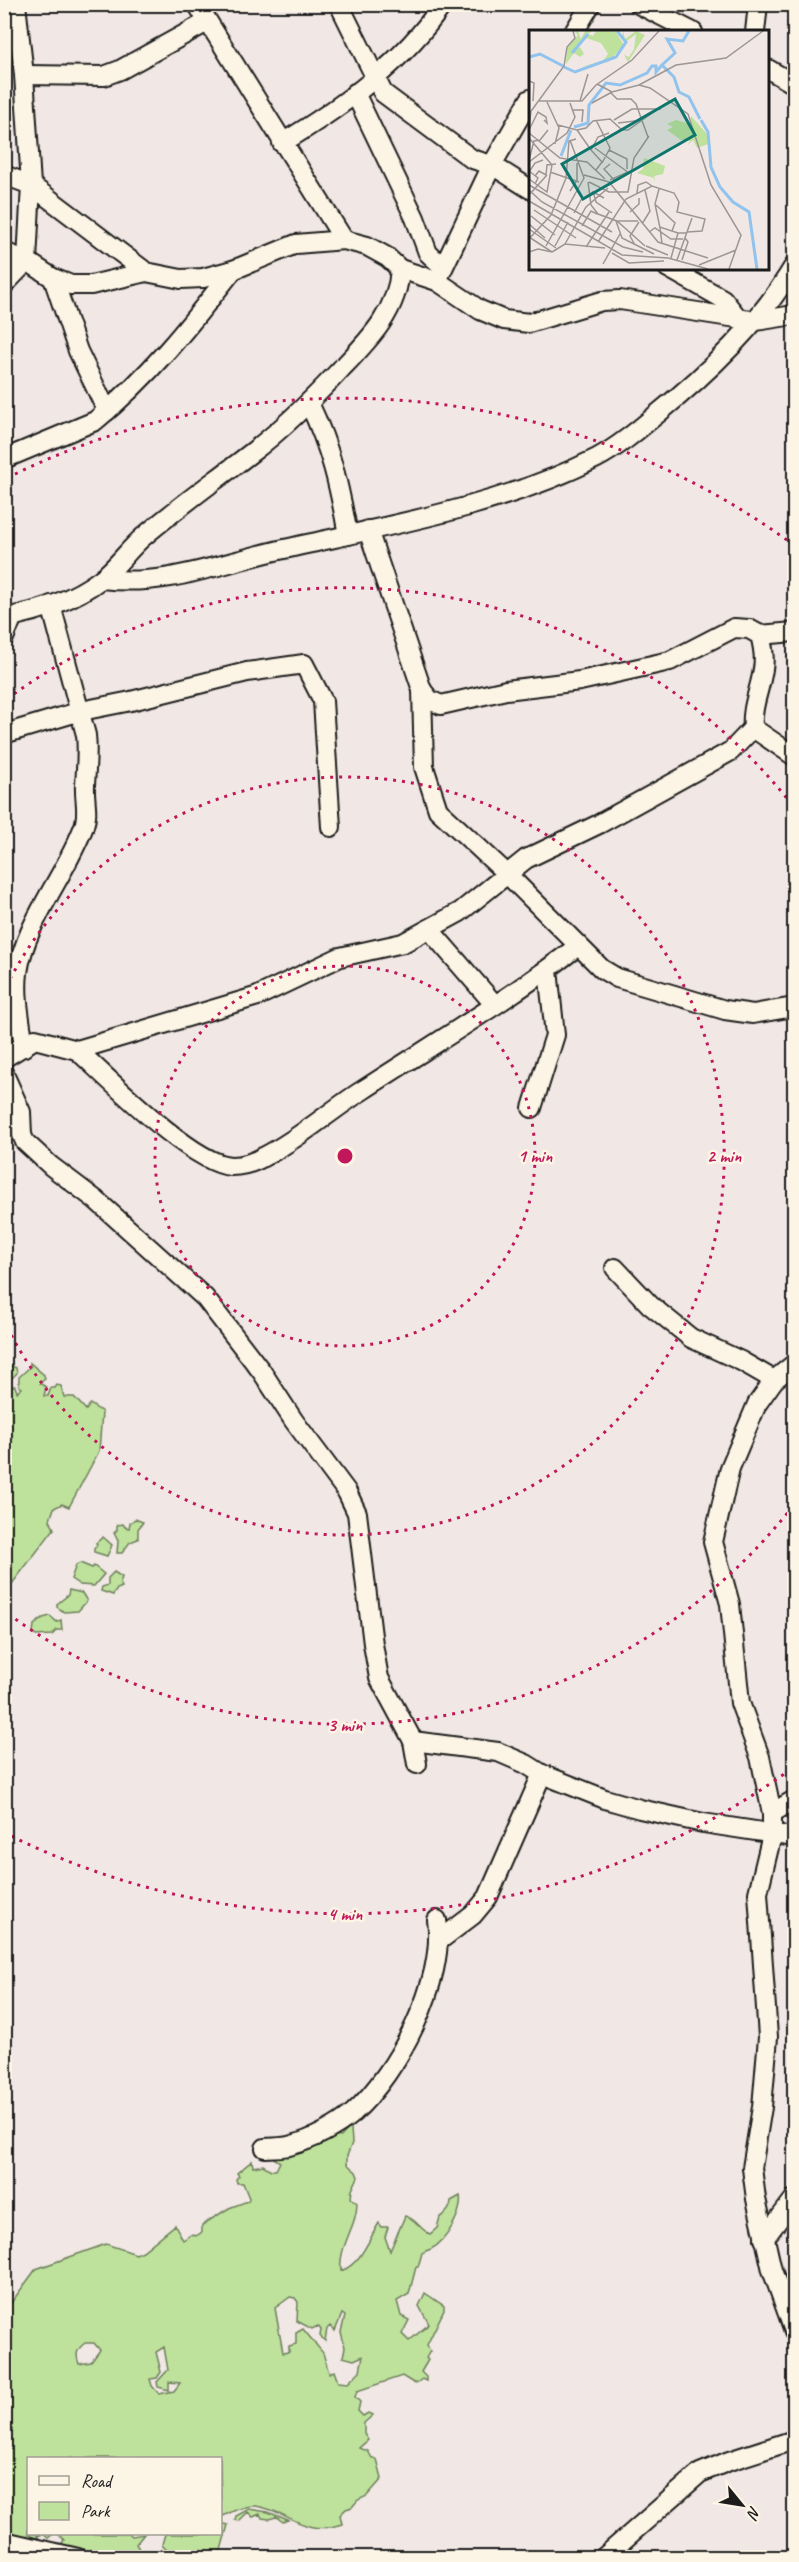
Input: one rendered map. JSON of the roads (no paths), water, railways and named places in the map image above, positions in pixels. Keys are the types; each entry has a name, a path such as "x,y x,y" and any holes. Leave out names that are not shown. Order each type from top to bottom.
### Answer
{"street":[{"path":"4,285 27,261 32,185 16,4"},
{"path":"197,4 344,240"},
{"path":"339,4 383,93 472,159 492,165 529,188"},
{"path":"282,143 327,115 375,78 406,49 443,4"},
{"path":"575,30 591,4"},
{"path":"638,4 689,30"},
{"path":"754,30 758,4"},
{"path":"24,75 104,76 120,70 207,21"},
{"path":"769,70 795,84"},
{"path":"355,93 410,208 428,253 440,274 471,305 504,320 529,322 602,301 620,300 748,320 795,315"},
{"path":"440,274 492,165 529,102"},
{"path":"4,175 32,185 146,272"},
{"path":"4,252 27,261 53,278 71,285 91,285 146,272 181,279 203,278 233,270 296,244 344,240 367,246 387,257 400,269 440,274"},
{"path":"102,579 130,582 185,576 266,553 487,500 540,482 599,457 636,432 685,391 795,266"},
{"path":"4,638 9,617 33,613 102,579 141,538 253,452 309,403 376,330 392,306 399,285 400,269"},
{"path":"4,459 95,422 128,394 163,358 233,270"},
{"path":"672,270 723,299 748,320"},
{"path":"53,278 78,351 107,411"},
{"path":"309,403 325,437 338,478 348,535"},
{"path":"368,530 422,690 424,767 438,810 507,874 602,969 617,978 725,1010 753,1014 795,1007"},
{"path":"24,1047 18,995 18,972 31,933 69,858 87,814 85,787 88,756 81,711 51,605"},
{"path":"422,690 430,700 441,705 506,690 579,681 670,661 734,628 749,629 760,635 795,632"},
{"path":"4,1058 35,1039 77,1050 258,996 340,957 403,943 460,912 526,859 599,824 731,751 753,728 752,713 763,669 760,635"},
{"path":"4,734 81,711 247,672 304,664 323,701 332,827"},
{"path":"753,728 795,756"},
{"path":"429,929 495,1005"},
{"path":"77,1050 165,1130 213,1161 230,1166 248,1164 267,1156 360,1092 548,970 578,946"},
{"path":"532,1108 555,1035 548,970"},
{"path":"4,1074 21,1112 13,1136 24,1142 96,1200 205,1298 262,1372 294,1420 348,1492 357,1513 379,1678 413,1741 417,1764"},
{"path":"615,1268 650,1305 691,1338 741,1361 774,1380"},
{"path":"795,1364 774,1380 757,1404 730,1468 713,1542 730,1604 740,1703 760,1757 772,1814 772,1835 758,1893 768,2037 762,2107 752,2168 764,2239 772,2270 795,2331"},
{"path":"413,1741 498,1752 542,1774 605,1799 640,1809 772,1835 795,1837"},
{"path":"440,1940 473,1915 488,1897 542,1774"},
{"path":"772,1814 795,1800"},
{"path":"265,2148 292,2146 328,2129 352,2113 372,2092 399,2054 432,1984 440,1940 437,1920"},
{"path":"764,2239 795,2199"},
{"path":"603,2558 700,2473 729,2461 795,2440"},
{"path":"4,2541 78,2558"}]}
